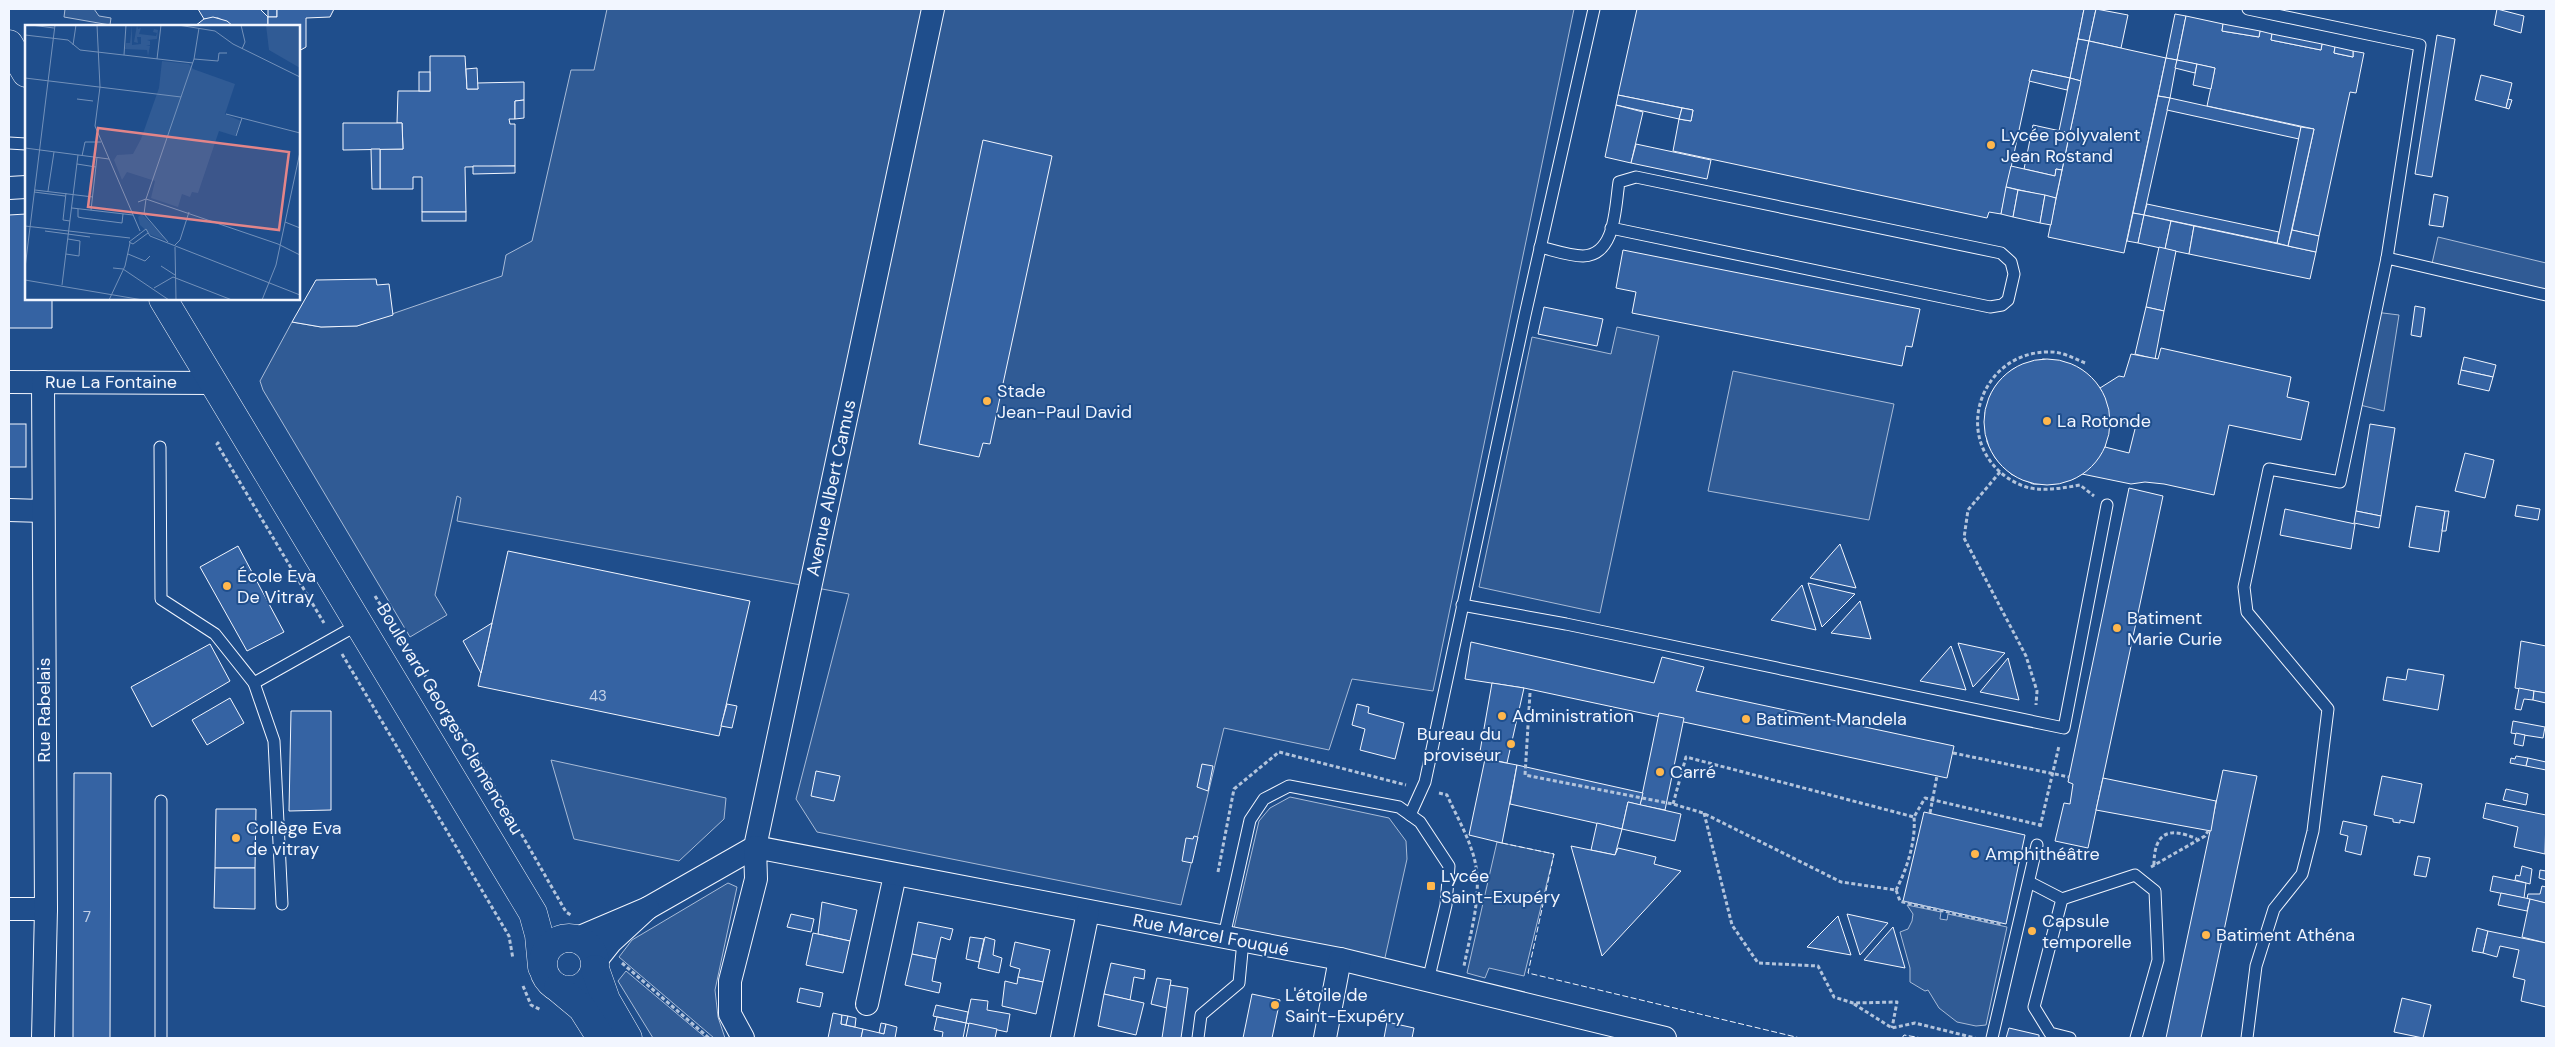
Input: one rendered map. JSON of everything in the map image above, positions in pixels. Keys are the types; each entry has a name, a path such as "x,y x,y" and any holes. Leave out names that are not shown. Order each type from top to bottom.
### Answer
{"main road":[{"path":"9,44 25,71"},
{"name":"Boulevard Georges Clemenceau","path":"164,300 533,913 539,935 543,988"},
{"name":"Boulevard Georges Clemenceau","path":"533,913 546,924 582,935"},
{"path":"543,988 545,954 553,943 582,935 590,949 606,964 606,1000 628,1038"},
{"path":"543,988 572,991 585,986 606,964"},
{"path":"543,988 582,1008 601,1038"}],"street":[{"name":"Avenue Albert Camus","path":"743,1038 730,1014 730,981 756,878 755,847 933,9"},
{"path":"9,188 25,187"},
{"name":"Rue La Fontaine","path":"9,382 213,382"},
{"name":"Rue Rabelais","path":"43,382 46,909 43,1038"},
{"path":"9,510 43,511"},
{"path":"582,935 648,908 755,847"},
{"name":"Rue Marcel Fouqué","path":"755,847 1340,960 1665,1038"},
{"path":"866,1004 894,875"},
{"path":"606,964 607,946 648,908"},
{"path":"9,909 46,909"},
{"path":"1062,1038 1088,912"},
{"path":"1324,1038 1340,960"}],"lane":[{"path":"1410,815 1425,782 1540,247 1594,9"},
{"path":"2247,1038 2256,966 2274,909 2302,874 2313,831 2328,709 2247,612 2244,587 2269,469 2340,482 2387,258 2420,45 2248,9"},
{"path":"9,143 25,144"},
{"path":"1540,247 1582,256 1598,252 1605,246 1611,228 1620,182 1636,178 2000,254 2011,262 2014,274 2008,300 2002,305 1990,307 1611,228"},
{"path":"2387,258 2546,295"},
{"path":"160,447 161,599 214,634 254,683 274,741 282,904"},
{"path":"1462,605 1566,624 2064,728 2107,505"},
{"path":"254,683 359,624"},
{"path":"1198,1038 1202,1015 1239,983 1234,939 1250,820 1264,799 1289,786 1399,807 1420,822 1449,866 1446,905 1428,981"},
{"path":"161,801 161,1038"},
{"path":"1992,1038 2019,928 2036,845"},
{"path":"2029,882 2062,900 2135,875 2155,891 2158,960 2136,1038"},
{"path":"2062,900 2034,1007 2050,1033 2070,1038"}],"path":[{"path":"2084,363 2065,354 2050,351 2020,357 2004,367 1989,383 1980,400 1977,433 1985,453 2000,472 2028,488 2048,490 2080,485 2107,505"},
{"path":"235,418 217,444 509,936 515,968"},
{"path":"2000,472 1968,510 1964,538 2026,656 2037,691 2035,722"},
{"name":"Boulevard Georges Clemenceau","path":"374,595 487,774 566,912 582,935"},
{"path":"1530,693 1525,775 1673,804 1703,812 1841,882 1896,890"},
{"path":"2042,815 2064,728"},
{"path":"1953,753 2069,777"},
{"path":"1673,804 1686,757 1914,817"},
{"path":"1930,813 1937,776"},
{"path":"2019,928 1903,902 1900,901 1896,890 1904,873 1915,828 1914,817 1925,798 2040,825"},
{"path":"1703,812 1732,925 1758,963 1818,966 1834,997 1853,1003 1892,1028 1915,1023 1975,1038"},
{"path":"2135,875 2205,836 2208,831"},
{"path":"2154,865 2154,850 2159,838 2168,834 2186,834 2197,839"},
{"path":"606,964 710,1038"},
{"path":"543,988 531,1005 543,988"},
{"path":"1853,1003 1897,1002 1892,1028"}],"shaded area":[{"path":"65,9 94,9 99,16 111,18 110,25 64,17"},
{"name":"Stade Jean-Paul David","path":"607,9 1574,9 1433,691 1352,679 1329,750 1224,728 1181,905 817,832 796,799 849,594 457,521 461,498 457,496 435,595 447,615 410,637 263,390 260,381 292,322 321,327 357,326 502,276 506,255 532,241 571,70 594,70"},
{"path":"2438,237 2546,263 2546,295 2431,268"},
{"path":"2375,312 2399,315 2384,411 2356,404"},
{"path":"1617,327 1659,336 1600,613 1479,587 1532,337 1611,354"},
{"path":"1733,371 1894,404 1869,520 1708,491"},
{"path":"551,760 726,798 724,819 679,861 574,839"},
{"path":"1290,797 1389,818 1406,841 1407,859 1384,962 1234,928 1259,821 1270,808"},
{"path":"1497,842 1554,854 1524,976 1489,968 1485,978 1467,973"},
{"path":"728,883 737,887 715,990 718,1017 725,1038 714,1038 619,957 632,940"},
{"path":"1907,905 1941,912 1940,919 1947,920 1948,914 2007,927 1986,1025 1976,1026 1957,1022 1939,1008 1928,990 1925,991 1910,982 1910,968 1900,932 1908,929 1912,921 1913,914"},
{"path":"626,971 706,1038 653,1038 618,981"}],"building":[{"path":"198,9 260,9 268,17 268,25 231,25 218,18 204,19"},
{"path":"268,9 277,9 277,17 268,17"},
{"path":"277,9 334,9 330,17 306,18 306,47 300,50 300,25 268,25 268,17 277,17"},
{"path":"1637,9 2084,9 2070,78 2032,70 2001,214 1989,212 1987,218 1673,151 1679,119 1691,121 1693,110 1618,95"},
{"path":"2084,9 2096,9 2089,41 2078,39"},
{"path":"2096,9 2128,15 2121,48 2089,41"},
{"path":"2497,9 2524,16 2521,33 2494,25"},
{"path":"2175,14 2186,16 2177,60 2166,58"},
{"path":"2186,16 2223,24 2222,31 2259,37 2260,31 2272,34 2271,40 2321,50 2322,44 2335,47 2334,53 2353,57 2353,51 2364,53 2356,93 2350,92 2319,236 2292,230 2314,129 2207,106 2215,68 2177,60"},
{"path":"213,17 227,21 232,25 196,25 204,19"},
{"path":"2223,24 2260,31 2259,37 2222,31"},
{"path":"2272,34 2322,44 2321,50 2271,40"},
{"path":"2437,35 2455,39 2432,177 2415,174"},
{"path":"2078,39 2089,41 2081,81 2070,78"},
{"path":"2089,41 2166,58 2124,253 2048,237"},
{"path":"2335,47 2353,51 2353,57 2334,53"},
{"path":"430,56 465,56 467,89 478,89 477,83 524,82 524,100 515,101 515,119 509,119 510,124 515,124 515,166 465,167 466,212 422,212 422,177 413,177 413,189 380,189 380,149 403,149 402,123 397,123 398,91 430,91"},
{"path":"2166,58 2177,60 2170,98 2158,96"},
{"path":"2177,60 2197,64 2195,73 2175,68"},
{"path":"2197,64 2215,68 2211,89 2193,85"},
{"path":"477,68 478,89 467,89 466,69"},
{"path":"2032,70 2070,78 2067,90 2029,81"},
{"path":"419,72 430,72 430,91 419,91"},
{"path":"2481,75 2512,83 2506,108 2475,100"},
{"path":"2070,78 2081,81 2068,141 2063,140 2065,132 2059,131"},
{"path":"1618,95 1682,108 1679,119 1616,105"},
{"path":"2158,96 2170,98 2144,215 2133,213"},
{"path":"2170,98 2301,127 2299,139 2167,110"},
{"path":"2508,99 2512,100 2509,109 2506,108"},
{"path":"524,100 524,118 515,119 515,101"},
{"path":"1616,105 1643,112 1631,163 1605,157"},
{"path":"1682,108 1693,110 1691,121 1679,119"},
{"path":"343,123 402,123 403,149 343,150"},
{"path":"2033,125 2065,132 2063,140 2068,141 2062,170 2056,169 2055,176 2024,169"},
{"path":"2301,127 2314,129 2288,246 2277,243"},
{"path":"983,140 1052,156 990,444 983,443 979,457 919,444"},
{"path":"1636,144 1711,160 1707,179 1631,163"},
{"path":"371,149 380,149 380,189 372,189"},
{"path":"473,166 515,166 515,173 473,174"},
{"path":"2011,166 2055,176 2056,169 2062,170 2056,198 2006,187"},
{"path":"2006,187 2018,190 2013,217 2001,214"},
{"path":"2018,190 2045,195 2040,223 2013,217"},
{"path":"2434,194 2448,197 2443,227 2429,225"},
{"path":"2045,195 2056,198 2051,225 2040,223"},
{"path":"2147,204 2279,232 2277,243 2144,215"},
{"path":"422,212 466,212 466,221 422,221"},
{"path":"2133,213 2144,215 2138,243 2127,241"},
{"path":"25,214 25,300 52,300 52,328 9,328 9,215"},
{"path":"2144,215 2171,221 2165,249 2138,243"},
{"path":"2171,221 2194,226 2189,254 2165,249"},
{"path":"2194,226 2316,252 2310,279 2189,254"},
{"path":"2292,230 2319,236 2316,252 2288,246"},
{"path":"2159,247 2176,251 2164,311 2146,307"},
{"path":"1623,250 1920,309 1912,347 1906,346 1902,366 1632,313 1636,292 1616,288"},
{"path":"376,279 377,285 389,284 393,315 357,326 321,327 292,322 316,280"},
{"path":"2415,306 2425,308 2421,337 2411,335"},
{"path":"1544,307 1603,319 1597,346 1538,334"},
{"path":"2146,307 2164,311 2155,359 2135,354"},
{"path":"2161,348 2291,377 2287,397 2309,402 2301,440 2229,425 2214,495 2164,484 2145,482 2131,484 2082,474 2073,479 2054,484 2033,484 2011,474 1996,459 1987,442 1985,413 1991,394 1997,384 2013,369 2043,359 2064,362 2082,370 2100,388 2119,376 2124,377 2131,354 2158,359","holes":["2110,420 2136,425 2129,453 2105,447"]},
{"path":"2464,357 2496,365 2493,377 2461,370"},
{"name":"La Rotonde","path":"2047,359 2071,364 2091,378 2105,398 2110,422 2105,446 2091,466 2071,480 2047,485 2023,480 2003,466 1989,446 1984,422 1989,398 2003,378 2023,364"},
{"path":"2461,370 2493,377 2489,391 2458,384"},
{"path":"9,424 26,424 26,467 9,467"},
{"path":"2370,424 2395,428 2381,516 2356,511"},
{"path":"2465,453 2494,460 2485,498 2455,491"},
{"name":"Batiment Marie Curie","path":"2129,488 2163,496 2088,848 2055,841 2064,803 2070,804 2073,784 2068,782"},
{"path":"2517,505 2540,509 2538,520 2515,516"},
{"path":"2416,506 2445,511 2439,552 2409,547"},
{"path":"2285,509 2355,524 2351,549 2280,535"},
{"path":"2356,511 2381,516 2379,528 2354,523"},
{"path":"2445,511 2449,511 2446,531 2442,531"},
{"path":"1840,544 1856,588 1810,578"},
{"path":"238,546 284,632 247,651 200,567"},
{"path":"508,551 750,601 719,736 478,686"},
{"path":"1808,583 1855,594 1822,627"},
{"path":"1802,585 1816,630 1771,620"},
{"path":"1860,601 1871,639 1831,633"},
{"path":"492,623 481,673 463,641"},
{"path":"2521,641 2546,646 2546,693 2515,688"},
{"name":"Batiment Mandela","path":"1471,642 1654,683 1662,657 1704,667 1696,691 1954,746 1947,778 1524,688 1465,679"},
{"path":"1958,643 2005,653 1973,687"},
{"path":"210,644 230,681 152,727 131,687"},
{"path":"1951,646 1966,690 1920,681"},
{"path":"2008,658 2019,700 1980,692"},
{"path":"2408,669 2444,675 2438,710 2383,700 2387,677 2406,680"},
{"name":"Administration","path":"1492,683 1524,688 1507,763 1479,757"},
{"path":"2519,688 2534,691 2533,700 2524,699 2521,710 2515,709"},
{"path":"2534,691 2546,693 2546,703 2533,700"},
{"path":"230,698 244,723 207,745 192,720"},
{"path":"727,704 737,706 732,728 721,726"},
{"path":"1357,704 1369,707 1368,713 1404,723 1395,759 1360,750 1365,729 1352,725"},
{"path":"291,711 331,711 331,810 289,811"},
{"name":"Carré","path":"1659,713 1684,718 1665,810 1640,805"},
{"path":"2513,721 2545,727 2543,738 2511,733"},
{"path":"2516,733 2525,735 2523,746 2514,744"},
{"path":"2516,756 2528,758 2526,766 2510,763 2511,758 2515,759"},
{"path":"2528,758 2546,762 2546,770 2526,766"},
{"path":"1485,759 1517,765 1502,843 1469,835"},
{"path":"1202,764 1213,766 1208,791 1197,787"},
{"path":"1517,765 1643,793 1640,805 1628,802 1622,829 1510,804"},
{"name":"Batiment Athéna","path":"2223,770 2257,776 2201,1038 2166,1038"},
{"path":"816,771 840,776 834,801 811,796"},
{"path":"74,773 111,773 110,1038 73,1038"},
{"path":"2382,776 2422,784 2414,823 2400,820 2400,823 2393,822 2393,819 2374,815"},
{"path":"2103,778 2216,801 2211,831 2096,810"},
{"path":"2506,789 2528,794 2526,805 2503,800"},
{"path":"1628,802 1681,814 1675,841 1622,829"},
{"path":"2486,803 2546,815 2545,854 2514,847 2518,827 2483,818"},
{"name":"Collège Eva de vitray","path":"216,809 256,809 255,868 215,868"},
{"path":"1924,812 2025,835 2006,924 1903,901"},
{"path":"2343,821 2367,826 2361,855 2345,851 2348,836 2340,834"},
{"path":"1597,823 1622,829 1615,855 1591,850"},
{"path":"1194,836 1198,837 1192,863 1182,861 1186,838 1193,839"},
{"path":"1571,846 1615,855 1618,848 1656,857 1654,864 1681,871 1602,956"},
{"path":"2418,856 2430,858 2426,877 2414,875"},
{"path":"2522,866 2532,869 2530,884 2515,880 2516,875 2520,876"},
{"path":"215,868 255,868 255,909 214,908"},
{"path":"2540,870 2546,871 2546,880 2539,878"},
{"path":"2493,876 2526,883 2524,898 2490,891"},
{"path":"2542,886 2546,887 2546,903 2527,899 2528,894 2540,894"},
{"path":"2501,893 2530,899 2527,911 2498,905"},
{"path":"2530,899 2546,903 2546,943 2522,937"},
{"path":"822,902 857,910 850,941 818,934"},
{"path":"791,914 814,919 811,932 787,927"},
{"path":"1847,914 1888,923 1860,955"},
{"path":"1838,916 1851,955 1807,947"},
{"path":"918,922 953,929 950,940 941,937 936,959 912,954"},
{"path":"1893,927 1905,968 1864,960"},
{"path":"2477,928 2488,931 2483,953 2472,951"},
{"path":"2488,931 2546,943 2546,1007 2521,1001 2525,980 2513,977 2519,950 2500,946 2497,957 2483,953"},
{"path":"813,933 850,941 843,973 806,965"},
{"path":"970,937 984,939 979,962 966,959"},
{"path":"985,937 995,940 993,955 1002,958 999,973 978,968"},
{"path":"1015,942 1050,950 1043,982 1018,977 1020,969 1010,966"},
{"path":"912,954 936,959 932,981 941,983 939,993 905,985"},
{"path":"1111,963 1145,970 1144,979 1134,977 1130,1000 1104,994"},
{"path":"1018,977 1043,982 1036,1014 1002,1006 1005,981 1017,984"},
{"path":"1157,978 1171,980 1167,1008 1151,1004"},
{"path":"1170,985 1188,988 1181,1038 1162,1038"},
{"path":"800,988 823,993 820,1007 797,1002"},
{"path":"1104,994 1144,1003 1136,1035 1098,1026"},
{"path":"1252,994 1280,1000 1272,1038 1243,1038"},
{"path":"2402,998 2431,1005 2423,1038 2394,1032"},
{"path":"971,999 988,1001 987,1010 1010,1014 1007,1032 966,1023"},
{"path":"936,1005 968,1012 966,1023 933,1016"},
{"path":"833,1013 842,1015 841,1024 863,1029 861,1038 828,1038"},
{"path":"842,1015 848,1016 846,1025 841,1024"},
{"path":"848,1016 856,1018 855,1027 846,1025"},
{"path":"937,1017 966,1023 963,1038 942,1038 943,1032 934,1030"},
{"path":"1387,1022 1414,1028 1412,1038 1384,1038"},
{"path":"881,1023 886,1024 884,1034 879,1033"},
{"path":"969,1023 997,1029 995,1038 966,1038"},
{"path":"886,1024 897,1027 895,1038 861,1038 863,1029 884,1034"},
{"path":"2009,1028 2039,1035 2039,1038 2006,1038"}],"fence":[{"path":"1502,843 1554,854 1528,973 1800,1038"},
{"path":"1902,1038 1904,1035 1922,1038"}],"place":[{"name":"Lycée polyvalent Jean Rostand","path":"1991,145"},
{"name":"Stade Jean-Paul David","path":"987,401"},
{"name":"La Rotonde","path":"2047,421"},
{"name":"École Eva De Vitray","path":"227,586"},
{"name":"Batiment Marie Curie","path":"2117,628"},
{"name":"Administration","path":"1502,716"},
{"name":"Batiment Mandela","path":"1746,719"},
{"name":"Bureau du proviseur","path":"1511,744"},
{"name":"Carré","path":"1660,772"},
{"name":"Collège Eva de vitray","path":"236,838"},
{"name":"Amphithéâtre","path":"1975,854"},
{"name":"Lycée Saint-Exupéry","path":"1431,886"},
{"name":"Capsule temporelle","path":"2032,931"},
{"name":"Batiment Athéna","path":"2206,935"},
{"name":"L'étoile de Saint-Exupéry","path":"1275,1005"}]}
